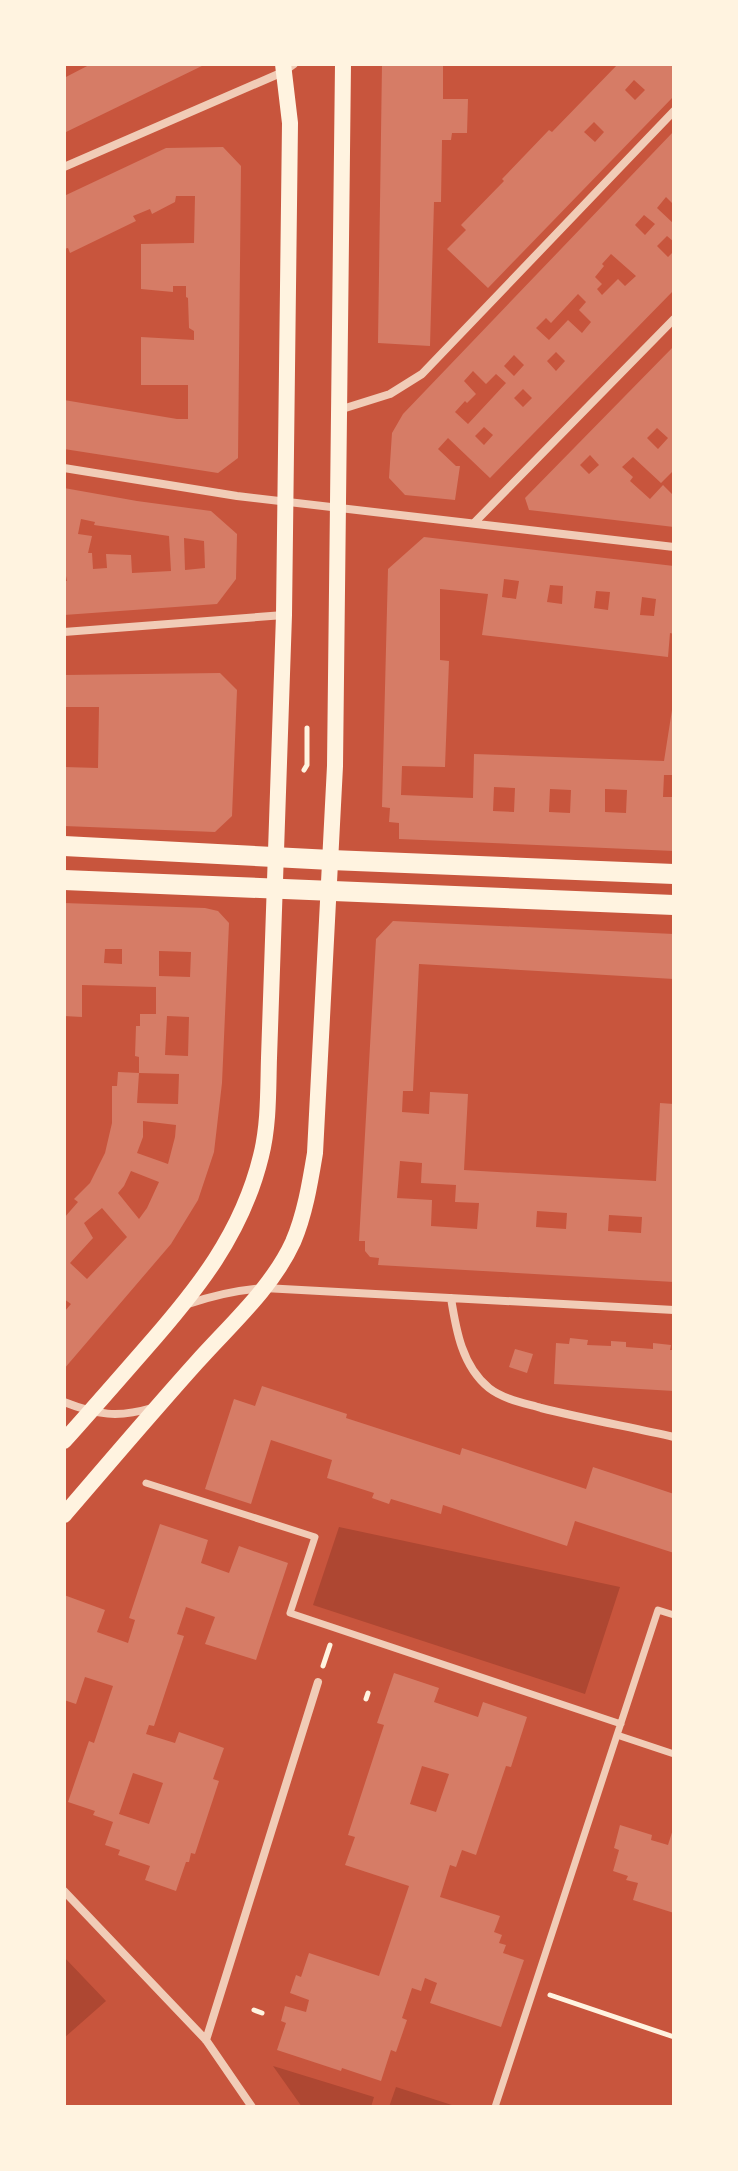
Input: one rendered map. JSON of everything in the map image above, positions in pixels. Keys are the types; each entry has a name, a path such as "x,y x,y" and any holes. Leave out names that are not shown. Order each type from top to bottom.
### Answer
{"main road":[{"path":"64,1515 264,1288 292,1243 304,1213 310,1184 315,1153 335,766 343,64"},
{"path":"64,1441 209,1271 232,1232 253,1184 262,1153 267,1117 284,615 290,123 287,67"},
{"path":"64,846 674,874"},
{"path":"64,880 674,905"}],"street":[{"path":"64,167 287,67"},
{"path":"338,410 390,394 422,374 674,111"},
{"path":"475,522 674,319"},
{"path":"64,468 286,501 674,547"},
{"path":"64,632 284,615"},
{"path":"183,1305 238,1289 264,1288 674,1310"},
{"path":"451,1298 457,1332 468,1363 489,1388 515,1401 552,1411 674,1437"},
{"path":"64,1402 106,1415 157,1407"},
{"path":"146,1483 315,1537 290,1613 621,1724"},
{"path":"495,2107 658,1610 674,1615"},
{"path":"206,2040 318,1682"},
{"path":"617,1735 674,1754"},
{"path":"64,1891 206,2040 252,2107"}],"path":[{"path":"280,764 335,766"},
{"path":"318,1682 335,1628"},
{"path":"567,2000 674,2037"},
{"path":"254,2010 262,2013"}],"shaded area":[{"path":"339,1527 620,1587 585,1694 313,1605"},
{"path":"64,1957 106,2001 64,2038"},
{"path":"273,2066 374,2097 371,2107 302,2107"},
{"path":"396,2087 458,2107 389,2107"}],"building":[{"path":"91,64 206,64 64,133 64,78"},
{"path":"382,64 443,64 443,99 468,99 467,133 452,133 451,140 442,140 441,202 434,202 430,346 378,343"},
{"path":"618,64 674,64 674,96 488,288 447,249 466,230 461,225 504,181 502,179 549,130 552,132","holes":["634,80 645,90 635,100 625,90","594,122 604,132 595,142 584,132"]},
{"path":"674,131 674,205 666,197 657,208 674,224 674,242 667,236 657,246 668,257 674,251 674,290 490,478 448,438 438,449 456,466 460,466 455,500 405,495 389,478 392,433 403,414","holes":["644,215 655,224 645,235 635,225","611,254 636,276 625,286 618,279 602,295 597,289 602,284 595,277 604,266 602,264","578,294 586,302 579,310 591,322 582,333 568,320 549,340 536,328 546,318 551,323","556,352 565,361 556,371 547,361","514,355 524,365 514,376 504,366","473,371 486,384 496,374 506,383 468,424 455,412 476,394 464,381","523,389 532,398 523,407 514,398","484,427 493,435 484,445 475,436"]},
{"path":"223,147 241,166 238,458 218,473 64,449 64,400 188,419 188,385 141,385 141,337 194,340 194,331 189,328 186,286 173,286 173,292 141,289 141,244 194,243 195,196 176,196 175,202 152,214 150,209 133,216 136,221 70,253 68,248 64,249 64,196 166,148"},
{"path":"674,346 674,470 661,483 633,457 622,467 633,477 630,481 650,499 663,485 674,496 674,527 529,510 525,498","holes":["657,428 668,438 658,449 647,438","590,455 599,465 589,474 580,465"]},
{"path":"64,488 211,511 237,534 236,579 217,604 64,615 64,581 67,581 64,566","holes":["81,519 95,522 94,525 169,536 171,571 132,573 131,555 106,554 107,568 93,569 92,553 88,553 92,536 78,534","184,538 204,541 205,568 185,570"]},
{"path":"424,537 674,566 674,634 670,633 668,657 482,635 488,594 440,589 440,660 449,661 445,767 402,766 401,795 473,798 474,754 664,761 674,710 674,775 664,775 663,797 674,797 674,851 399,839 399,823 389,822 390,808 382,807 388,569","holes":["504,579 519,581 516,599 502,597","550,585 563,586 562,604 547,602","596,591 610,592 608,610 594,608","642,597 656,599 654,616 640,615","494,787 515,788 514,812 493,811","550,789 571,790 570,813 549,812","605,789 627,790 626,813 605,812"]},
{"path":"220,673 237,690 232,816 215,832 64,826 64,767 98,768 99,707 64,707 64,675"},
{"path":"64,903 205,908 218,911 229,923 222,1083 214,1152 198,1200 171,1244 64,1369 64,1312 71,1304 64,1299 64,1218 78,1202 74,1199 90,1183 105,1153 112,1123 112,1086 117,1086 118,1072 139,1073 139,1057 135,1056 136,1026 140,1026 140,1014 156,1014 156,987 82,985 82,1017 64,1016","holes":["105,949 122,949 122,964 104,963","159,951 191,952 190,977 159,976","167,1016 189,1017 188,1056 165,1055","139,1073 179,1074 178,1104 137,1103","143,1121 176,1125 168,1164 137,1153 143,1137","131,1171 159,1182 139,1219 118,1193","102,1208 127,1237 87,1279 70,1263 93,1238 84,1223"]},
{"path":"393,921 674,934 674,979 419,964 413,1091 403,1091 402,1112 429,1114 430,1092 468,1094 464,1170 656,1181 660,1103 674,1104 674,1282 378,1265 379,1258 370,1257 365,1251 365,1241 359,1241 376,939","holes":["400,1161 422,1163 421,1183 456,1185 455,1202 479,1203 477,1229 431,1226 432,1200 397,1198","537,1211 567,1213 566,1229 536,1227","609,1215 642,1217 641,1233 608,1231"]},
{"path":"570,1338 588,1340 587,1345 611,1346 611,1341 626,1342 626,1347 653,1349 653,1343 671,1345 670,1350 674,1350 674,1391 554,1384 556,1343 569,1344"},
{"path":"515,1349 533,1354 527,1373 509,1367"},
{"path":"262,1386 347,1414 346,1418 460,1455 462,1448 586,1489 593,1467 674,1494 674,1553 575,1521 567,1546 443,1505 441,1514 391,1499 389,1504 372,1498 374,1493 327,1478 332,1460 271,1440 251,1504 205,1489 234,1399 255,1406"},
{"path":"160,1524 208,1540 201,1563 229,1573 239,1546 288,1563 256,1660 205,1644 215,1617 186,1607 177,1634 184,1636 154,1726 149,1725 146,1734 175,1743 179,1732 224,1748 213,1779 219,1781 195,1854 191,1853 189,1862 186,1862 176,1891 145,1880 150,1866 118,1855 120,1850 105,1845 113,1822 93,1815 95,1811 68,1802 89,1741 94,1743 113,1686 85,1677 76,1704 64,1700 64,1595 105,1610 97,1632 128,1643 135,1620 129,1618","holes":["133,1773 163,1783 149,1824 119,1814"]},
{"path":"394,1673 439,1688 434,1702 478,1717 483,1702 527,1717 511,1767 506,1766 476,1855 462,1850 456,1867 450,1865 440,1897 500,1916 494,1932 502,1935 499,1943 506,1945 503,1953 524,1960 501,2027 430,2003 437,1983 425,1978 421,1991 412,1988 402,2018 407,2020 396,2052 391,2050 381,2081 277,2050 286,2023 281,2021 285,2006 306,2012 309,2000 290,1993 296,1975 301,1977 309,1953 379,1976 409,1886 345,1865 355,1837 348,1835 384,1725 377,1723","holes":["422,1766 449,1774 436,1812 410,1804"]},
{"path":"620,1825 652,1835 651,1840 668,1845 674,1826 674,1913 633,1900 638,1883 626,1880 628,1876 613,1871 619,1850 614,1848"}]}
